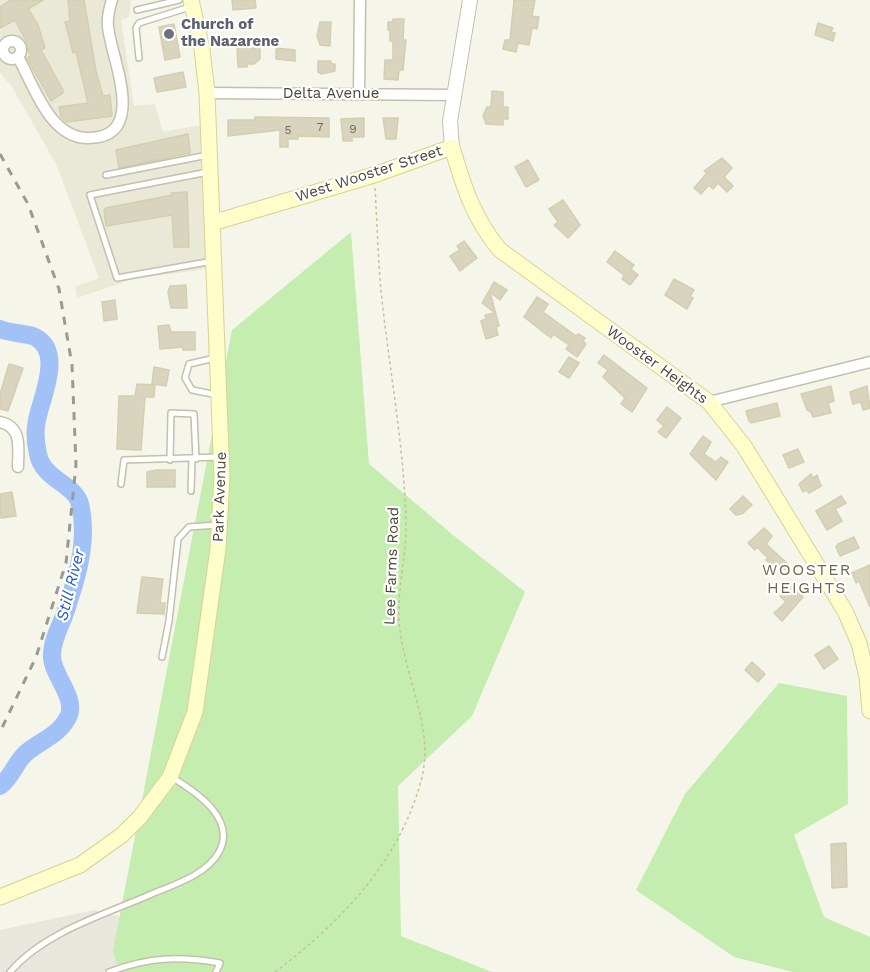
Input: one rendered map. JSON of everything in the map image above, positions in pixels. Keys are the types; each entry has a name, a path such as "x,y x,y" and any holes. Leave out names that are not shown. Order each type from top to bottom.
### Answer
{"main road":[{"name":"Park Avenue","path":"0,897 63,872 101,852 140,816 170,777 189,734 199,691 220,526 222,457 207,93 202,49 187,2"},
{"name":"West Wooster Street","path":"212,223 374,175 453,147"},
{"name":"Wooster Heights","path":"453,147 473,209 486,234 500,250 709,402 744,446 831,585 859,643 868,678 870,711"}],"street":[{"path":"18,57 51,117 62,130 76,138 92,139 107,133 118,124 124,111 108,28 108,11 112,0"},
{"path":"359,94 360,0"},
{"name":"West Wooster Street","path":"453,147 450,121 470,0"},
{"name":"Delta Avenue","path":"207,93 455,95"},
{"path":"709,402 870,362"},
{"path":"0,422 12,427 18,435 18,467"}],"lane":[{"path":"137,10 187,2"},
{"path":"139,58 136,28 139,23 187,2"},
{"path":"106,175 209,155"},
{"path":"210,172 90,195 117,278 214,260"},
{"path":"218,357 204,358 189,364 185,378 192,390 220,396"},
{"path":"170,460 171,414 194,414 194,459 190,491"},
{"path":"121,484 124,460 222,457"},
{"path":"162,657 169,621 178,539 189,527 220,526"},
{"path":"10,972 38,948 68,931 180,882 205,868 219,851 223,835 219,819 208,803 194,791 170,777"},
{"path":"109,972 133,963 180,957 220,963 216,972"}],"path":[{"name":"Lee Farms Road","path":"274,972 316,941 369,883 393,848 408,816 421,782 426,759 425,734 399,629 406,523 381,291 374,175"}],"shaded area":[{"path":"0,0 131,0 129,17 121,20 134,106 155,104 163,132 201,125 206,269 133,279 77,298 75,287 99,278 56,164 12,87 0,73"},
{"path":"94,910 249,948 234,972 0,972 0,930"}],"green space":[{"path":"351,232 369,464 525,592 472,716 398,786 401,936 492,972 120,972 113,951 232,330"},
{"path":"779,683 847,696 848,804 794,835 824,917 870,937 870,972 793,972 734,957 636,890 685,794"}],"building":[{"path":"11,0 43,0 28,9 38,25 45,48 41,50 63,90 63,93 51,101 27,58 31,56 15,20 0,28 0,7"},
{"path":"68,0 84,0 96,71 103,96 110,95 112,116 67,122 61,117 59,107 88,103 76,52 73,53 65,22 70,21"},
{"path":"232,0 255,0 256,8 233,10"},
{"path":"514,0 535,0 532,16 539,17 537,29 532,28 529,45 518,43 516,52 503,49 505,40 510,40"},
{"path":"393,19 404,19 403,40 406,40 403,70 399,70 398,80 384,79 385,60 393,60 393,41 390,41 388,22 393,22"},
{"path":"320,22 331,22 330,46 320,45 317,36"},
{"path":"818,23 833,28 831,32 835,33 833,41 815,35"},
{"path":"174,24 180,57 165,60 159,27"},
{"path":"237,48 260,49 260,59 254,64 247,64 247,67 238,67"},
{"path":"276,48 295,50 295,61 276,59"},
{"path":"318,61 331,61 331,64 335,64 335,71 321,74 318,72"},
{"path":"183,72 186,87 157,92 154,78"},
{"path":"492,91 503,92 503,107 508,107 508,119 503,119 503,125 486,124 483,116 487,107 491,107"},
{"path":"255,117 329,118 329,137 298,136 298,139 288,139 288,147 280,147 280,130 228,136 228,120 255,120"},
{"path":"364,118 364,137 352,137 352,141 343,141 341,119"},
{"path":"383,118 398,118 396,139 386,139"},
{"path":"188,134 190,153 119,168 116,150"},
{"path":"722,158 732,168 724,177 733,186 727,192 718,183 713,189 709,185 701,194 694,188 707,173 704,171"},
{"path":"528,160 539,180 526,187 515,167"},
{"path":"187,192 189,247 174,247 172,215 106,226 104,211 106,208 172,195 171,193"},
{"path":"563,200 580,225 568,238 554,225 558,222 549,209"},
{"path":"464,241 477,258 460,271 450,256 460,250 457,246"},
{"path":"615,251 634,265 631,269 638,275 630,285 622,279 624,275 607,262"},
{"path":"674,279 694,290 690,296 693,298 687,309 665,295"},
{"path":"494,282 507,290 500,300 490,292 499,326 496,327 498,335 486,339 481,321 486,319 485,315 495,313 482,303"},
{"path":"186,285 187,308 171,308 168,292 170,286"},
{"path":"537,297 548,304 543,312 576,336 578,334 585,338 583,341 586,344 577,357 566,349 569,345 553,334 551,338 524,317"},
{"path":"115,300 117,319 104,321 102,302"},
{"path":"169,325 171,332 195,332 195,350 183,350 183,347 160,349 158,326"},
{"path":"604,355 647,388 632,412 621,404 625,398 603,377 608,370 598,363"},
{"path":"569,357 579,363 569,378 559,372"},
{"path":"9,364 23,368 8,411 0,409 0,394"},
{"path":"154,367 169,370 166,386 152,384"},
{"path":"137,384 155,385 154,397 145,397 141,450 117,449 119,396 135,396"},
{"path":"831,386 834,401 828,403 831,413 813,417 807,410 801,394"},
{"path":"867,386 870,408 863,410 861,402 853,404 850,392"},
{"path":"777,403 780,416 751,423 749,421 746,411"},
{"path":"667,407 681,418 666,438 658,432 664,426 657,420"},
{"path":"703,436 711,442 704,454 716,462 721,457 728,462 716,480 690,454"},
{"path":"798,449 804,462 789,468 783,455"},
{"path":"175,470 175,487 147,487 147,472"},
{"path":"811,474 813,478 817,475 821,486 809,493 806,490 803,492 799,484"},
{"path":"12,492 16,516 1,518 0,494"},
{"path":"743,496 752,505 742,514 736,515 730,509"},
{"path":"841,496 846,503 835,509 842,521 827,530 816,511"},
{"path":"764,528 772,536 766,544 789,565 781,573 766,560 768,558 757,547 755,550 748,543"},
{"path":"854,537 859,548 840,556 836,547 838,544"},
{"path":"870,565 870,607 859,581 856,583 852,573"},
{"path":"142,577 163,579 160,603 165,603 164,614 137,613"},
{"path":"789,581 803,597 782,621 774,613 786,602 780,596 783,593 780,590"},
{"path":"829,646 838,659 824,669 815,655"},
{"path":"752,662 765,674 758,682 745,670"},
{"path":"846,843 847,887 832,888 831,844"}],"waterway":[{"name":"Still River","path":"0,329 35,337 44,344 49,354 48,379 36,426 37,451 46,470 77,497 83,532 77,575 52,650 55,670 69,700 69,715 61,728 25,754 0,786"}],"railway":[{"path":"0,154 28,204 59,289 72,365 76,465 66,563 36,657 0,732"}],"place":[{"name":"Church of the Nazarene","path":"169,34"}],"district":[{"name":"WOOSTER HEIGHTS","path":"807,579"}]}
